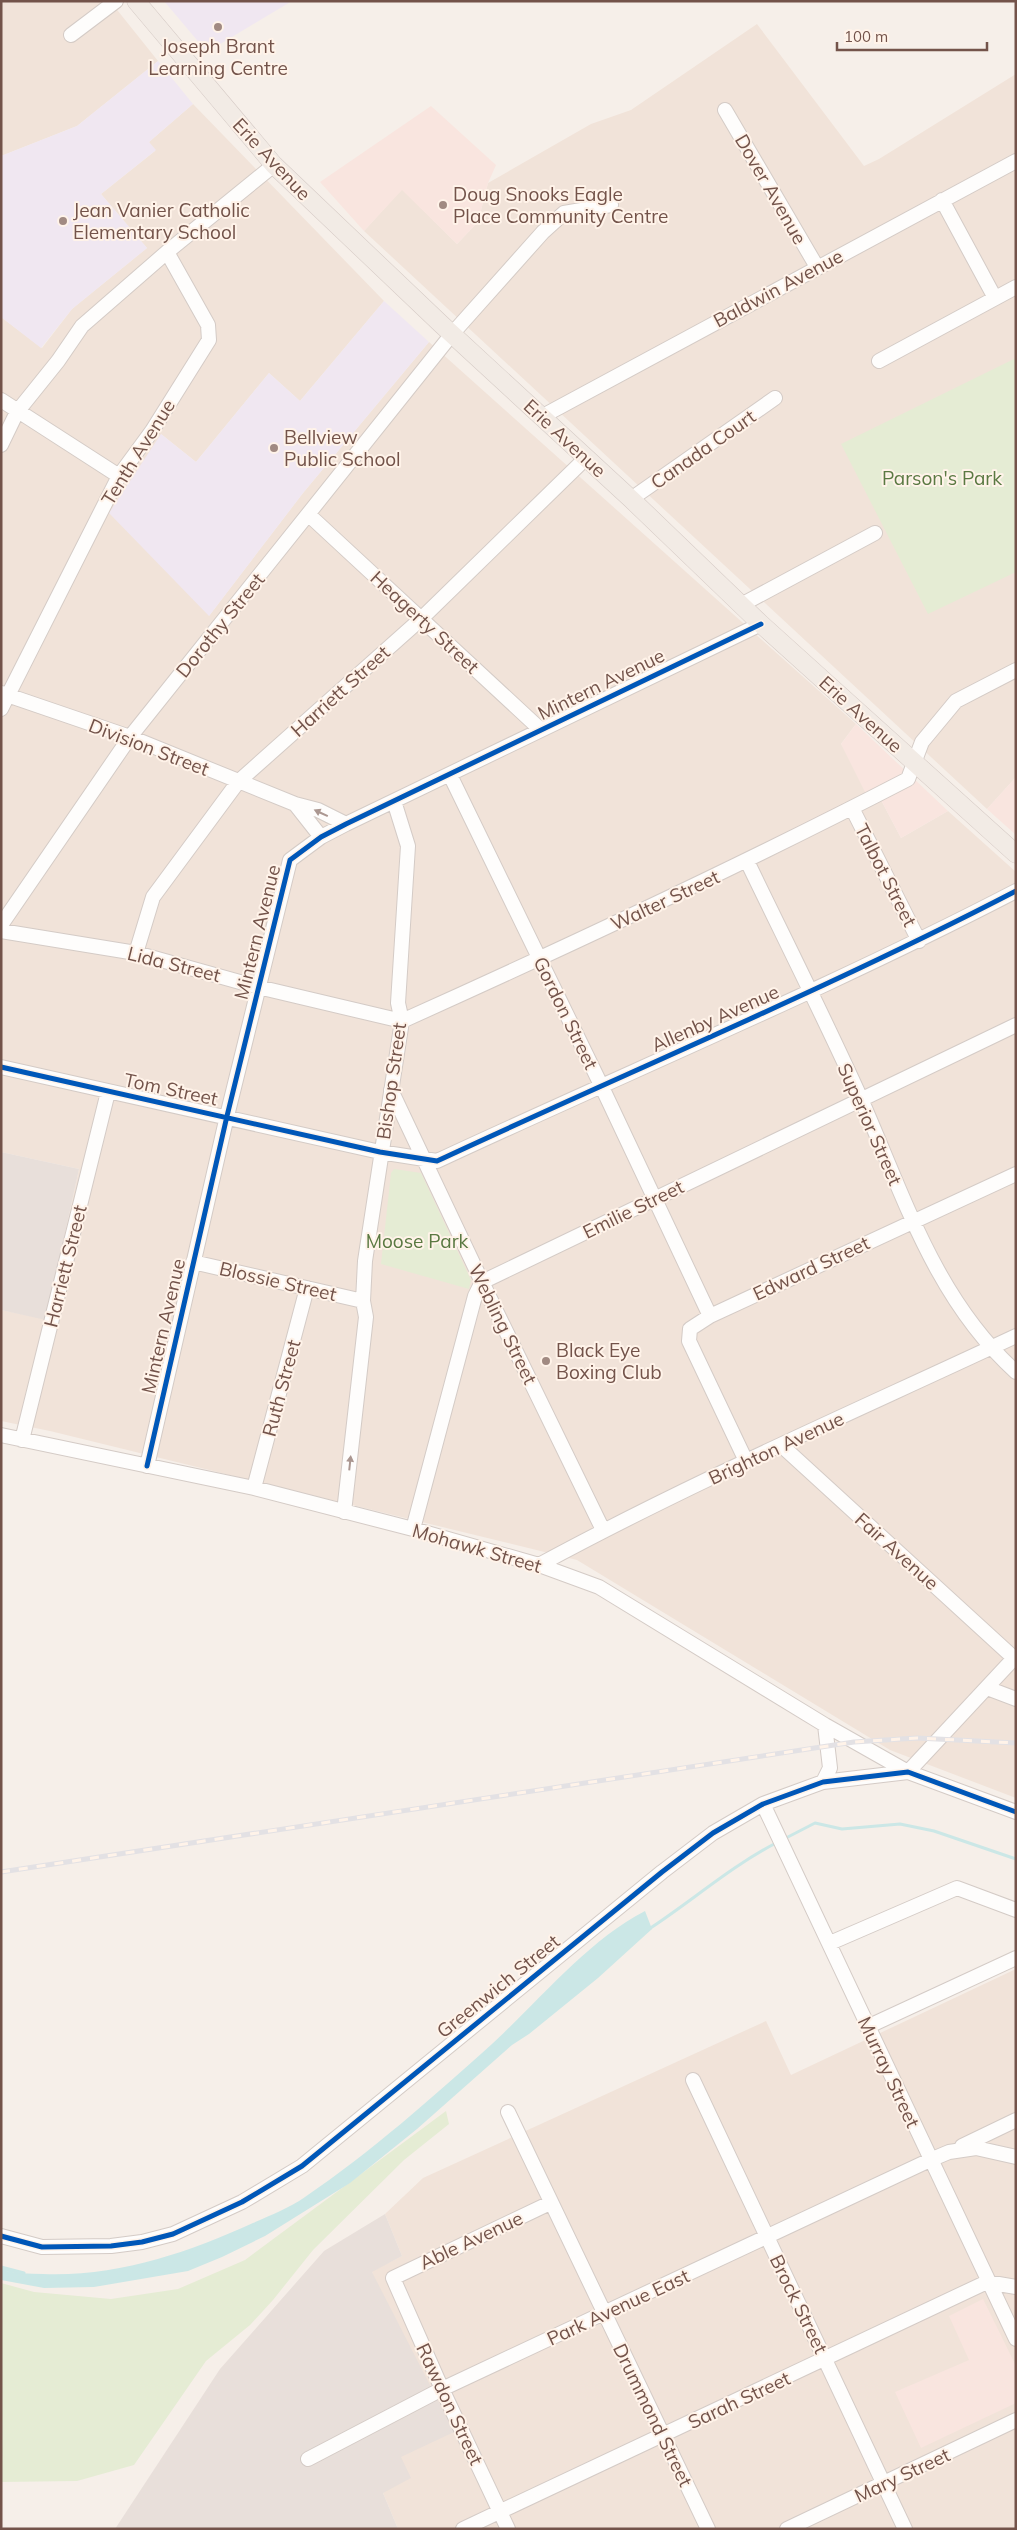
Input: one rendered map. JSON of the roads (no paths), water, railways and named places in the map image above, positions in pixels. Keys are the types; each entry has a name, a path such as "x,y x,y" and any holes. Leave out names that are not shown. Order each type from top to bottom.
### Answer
{"main road":[{"name":"Erie Avenue","path":"136,1 274,165 761,624 1015,851"}],"street":[{"path":"71,35 116,1"},
{"name":"Dover Avenue","path":"725,110 817,267"},
{"name":"Baldwin Avenue","path":"541,417 1016,160"},
{"path":"1,445 17,412 58,361 82,326 166,252 274,165"},
{"path":"942,200 995,298"},
{"name":"Dorothy Street","path":"1,925 130,737 452,334 543,232 564,213 611,205"},
{"name":"Tenth Avenue","path":"1,709 4,695 119,476 152,431 209,340 208,325 166,252"},
{"path":"879,361 1016,287"},
{"name":"Canada Court","path":"631,500 775,398"},
{"path":"1,400 119,476"},
{"name":"Harriett Street","path":"136,953 153,897 238,782 422,618 586,458"},
{"name":"Heagerty Street","path":"309,515 541,730"},
{"path":"741,605 875,533"},
{"name":"Mintern Avenue","path":"147,1466 226,1116 290,860 321,836 761,624"},
{"name":"Walter Street","path":"402,1021 539,960 748,860 908,779 916,763 922,742 956,701 1016,670"},
{"name":"Division Street","path":"4,695 130,737 238,782 295,804 318,810 346,824"},
{"name":"Gordon Street","path":"450,775 601,1085 653,1199 710,1316"},
{"name":"Bishop Street","path":"344,1512 366,1317 363,1301 366,1261 380,1152 402,1021 398,1003 408,846 394,801"},
{"name":"Division Street","path":"295,804 321,836"},
{"name":"Talbot Street","path":"852,808 919,941"},
{"name":"Superior Street","path":"748,860 860,1099 913,1220 951,1297 990,1349 1016,1372"},
{"name":"Allenby Avenue","path":"423,1160 437,1161 601,1085 810,992 919,941 1016,891"},
{"name":"Lida Street","path":"1,931 136,953 258,987 402,1021"},
{"name":"Emilie Street","path":"482,1282 1016,1025"},
{"name":"Tom Street","path":"1,1067 423,1160"},
{"name":"Webling Street","path":"391,1090 423,1160 603,1530"},
{"name":"Harriett Street","path":"22,1440 108,1092"},
{"name":"Edward Street","path":"710,1316 913,1220 1016,1174"},
{"name":"Blossie Street","path":"193,1262 363,1301"},
{"path":"413,1529 475,1296 482,1282"},
{"name":"Ruth Street","path":"254,1488 308,1288"},
{"path":"710,1316 690,1329 689,1341 746,1461"},
{"name":"Brighton Avenue","path":"539,1565 603,1530 746,1461 1016,1336"},
{"name":"Mohawk Street","path":"1,1435 254,1488 413,1529 539,1565 599,1586 825,1725 908,1772"},
{"name":"Fair Avenue","path":"781,1445 1015,1657"},
{"path":"908,1772 1015,1657"},
{"path":"986,1688 1016,1699"},
{"path":"823,1782 830,1768 825,1725"},
{"name":"Greenwich Street","path":"1,2236 42,2247 111,2246 173,2234 242,2202 302,2166 662,1872 712,1834 823,1782 908,1772 1016,1812"},
{"name":"Murray Street","path":"766,1809 830,1942 867,2027 987,2282 1016,2339"},
{"path":"830,1942 957,1888 1016,1910"},
{"path":"867,2027 1016,1958"},
{"name":"Brock Street","path":"693,2080 905,2529"},
{"name":"Drummond Street","path":"508,2112 603,2314 708,2529"},
{"path":"949,2152 1016,2120"},
{"path":"949,2152 976,2148 1016,2157"},
{"name":"Park Avenue East","path":"308,2459 442,2389 949,2152"},
{"name":"Able Avenue","path":"393,2278 550,2203"},
{"name":"Rawdon Street","path":"393,2278 442,2389 508,2529"},
{"path":"987,2282 1016,2287"},
{"name":"Sarah Street","path":"464,2529 826,2360 987,2282"},
{"name":"Mary Street","path":"787,2529 1016,2420"}],"water":[{"path":"645,1911 652,1929 598,1978 529,2034 512,2045 417,2129 350,2183 265,2236 188,2271 94,2287 44,2288 1,2280 1,2270 27,2274 71,2274 98,2272 151,2261 203,2244 293,2205 353,2162 401,2124 492,2044 583,1955 603,1938"}],"waterway":[{"path":"784,1839 815,1823 842,1829 900,1824 934,1831 1016,1859"},
{"path":"649,1929 727,1873 776,1843"},
{"path":"1,2267 24,2273 1,2269"}],"railway":[{"path":"1,1872 854,1742 917,1738 1016,1743"}],"place":[{"name":"Joseph Brant Learning Centre","path":"218,27"},
{"name":"Doug Snooks Eagle Place Community Centre","path":"443,205"},
{"name":"Jean Vanier Catholic Elementary School","path":"63,221"},
{"name":"Bellview Public School","path":"274,448"},
{"name":"Black Eye Boxing Club","path":"546,1361"}],"park label":[{"name":"Parson's Park","path":"942,478"},
{"name":"Moose Park","path":"417,1241"}]}
